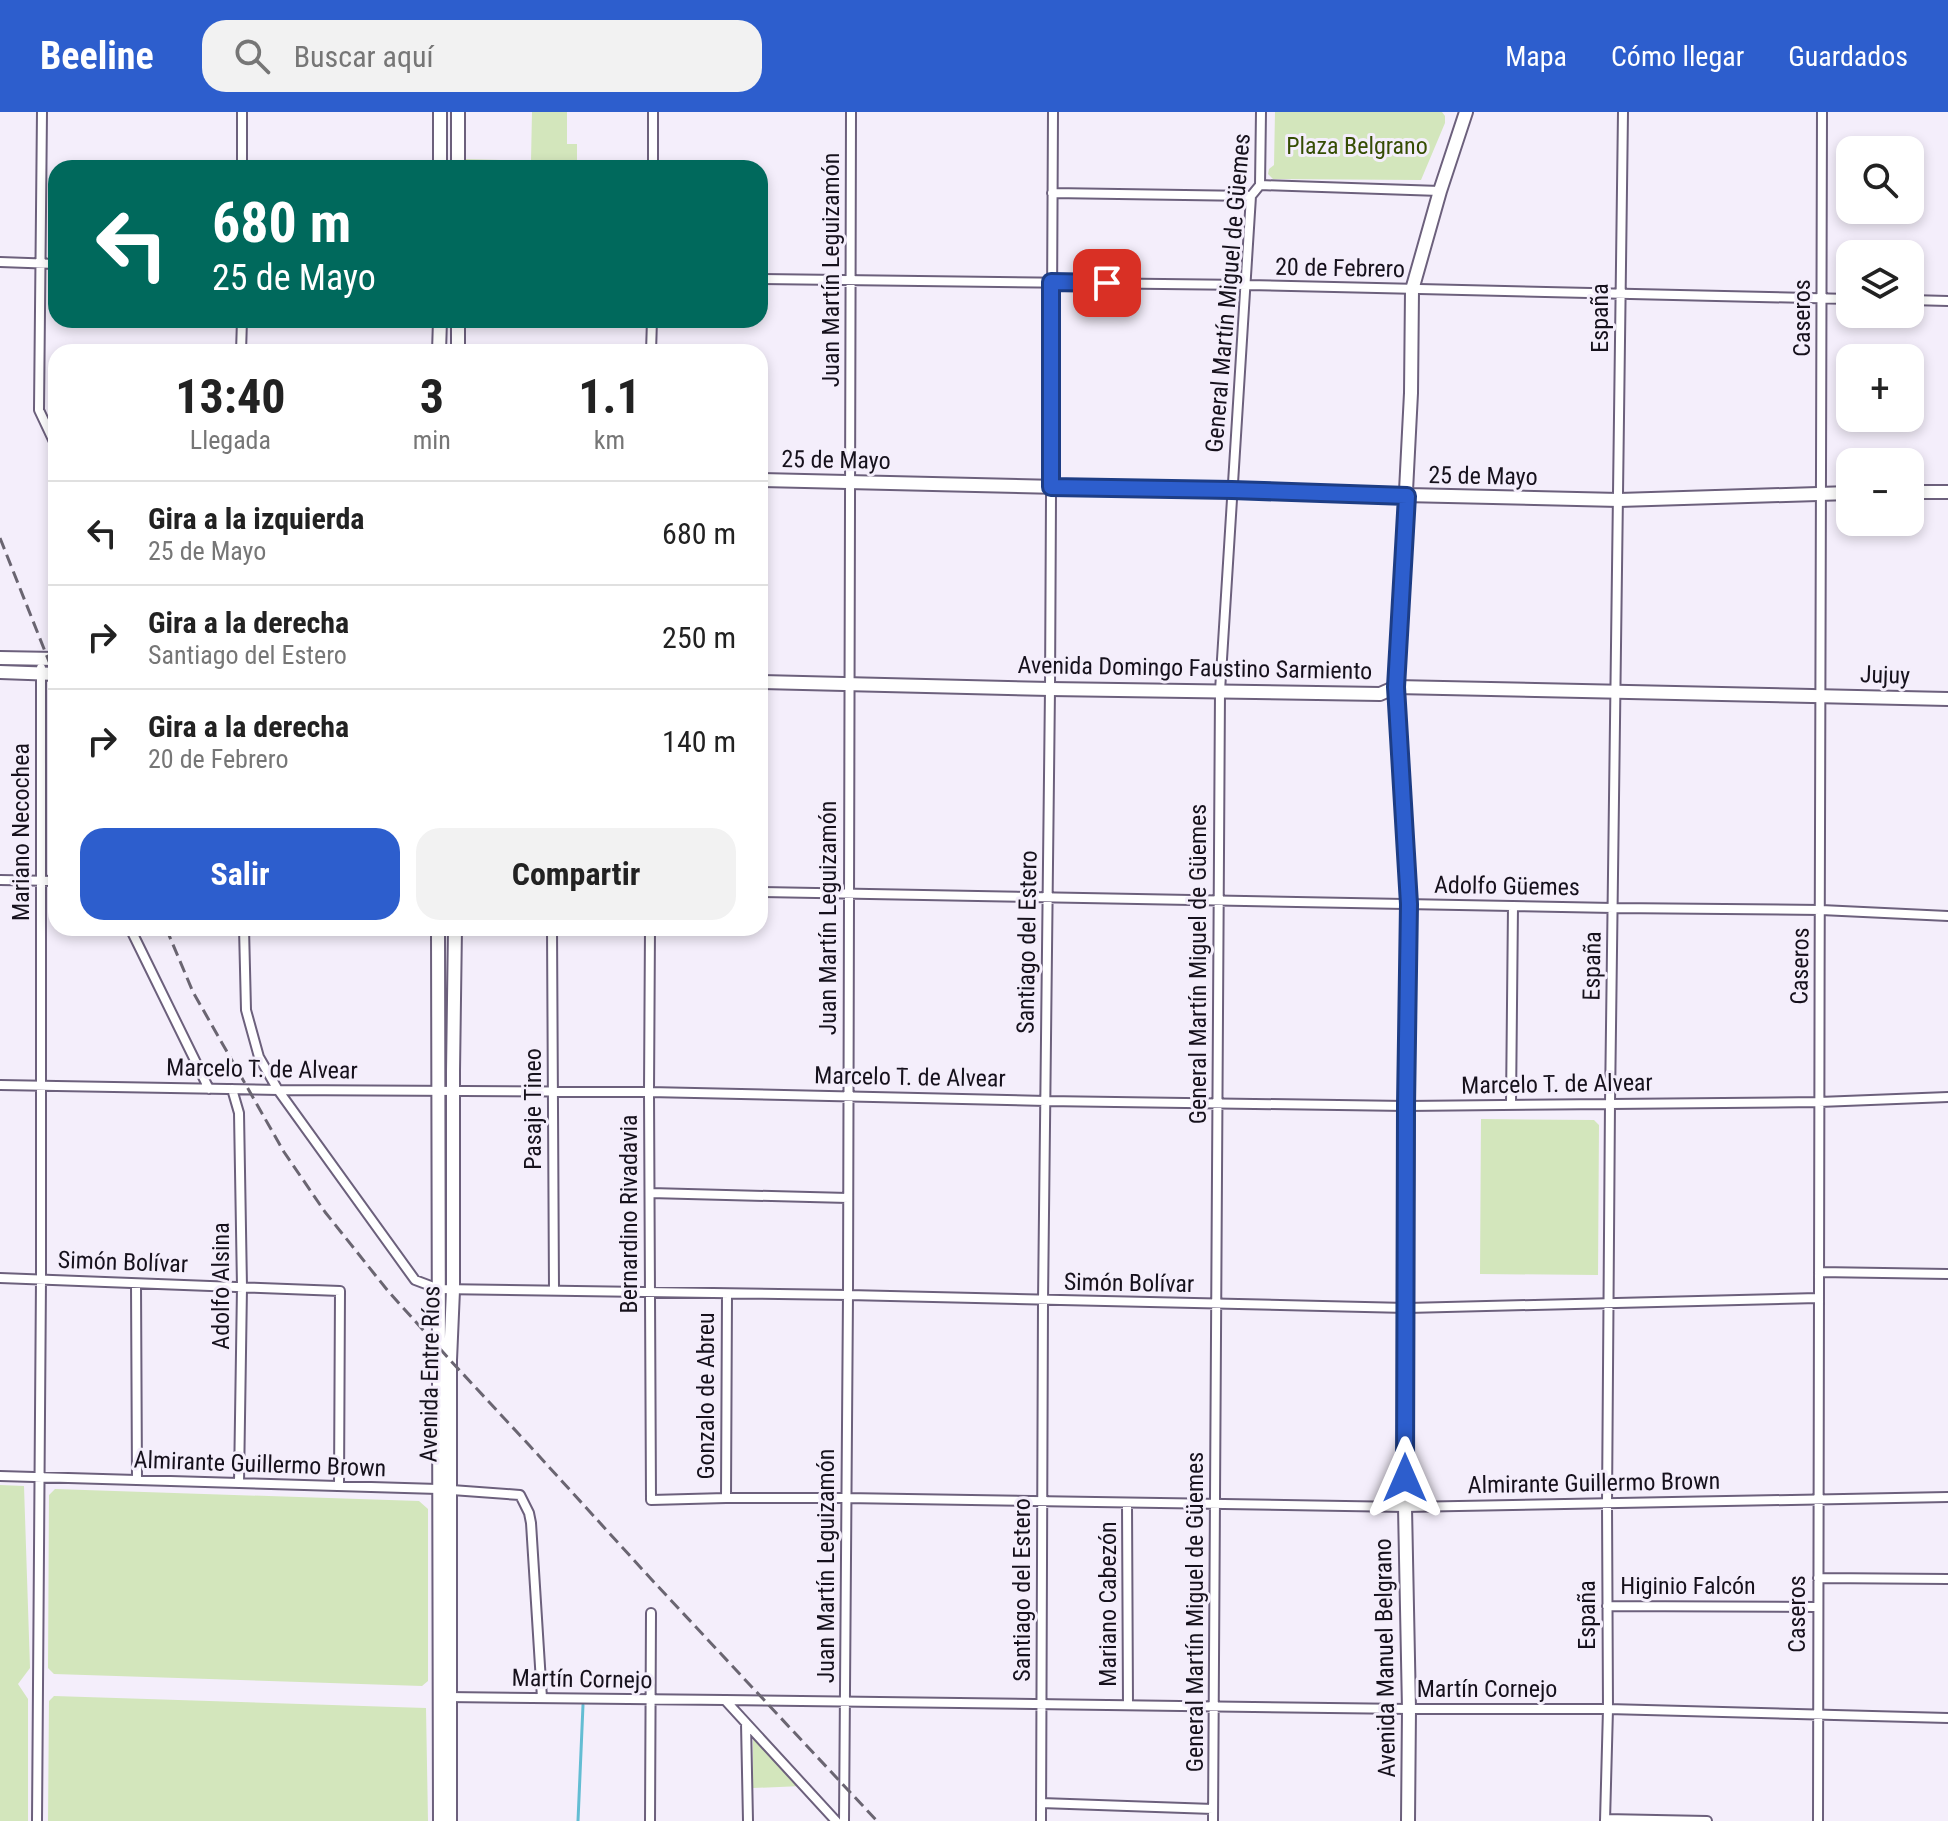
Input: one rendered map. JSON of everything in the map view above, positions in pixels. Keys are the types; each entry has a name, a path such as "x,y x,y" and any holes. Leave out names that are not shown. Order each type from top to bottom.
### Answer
{"main road":[{"path":"440,112 440,160"},
{"path":"458,112 458,160"},
{"name":"Avenida Manuel Belgrano","path":"1408,1821 1405,1507 1409,904 1396,687 1407,496 1412,290 1466,112"},
{"name":"25 de Mayo","path":"768,480 1619,500 1836,493"},
{"path":"1924,492 1948,492"},
{"path":"0,658 48,660"},
{"path":"0,672 48,674"},
{"name":"Avenida Domingo Faustino Sarmiento","path":"768,682 1380,694 1396,687 1821,695"},
{"name":"Jujuy","path":"1821,695 1948,699"},
{"name":"Avenida Entre Ríos","path":"438,936 439,1289 444,1373 445,1697 450,1821"},
{"name":"Avenida Entre Ríos","path":"444,1373 453,1290 455,936"},
{"name":"Avenida Entre Ríos","path":"440,1821 445,1697"}],"street":[{"path":"42,112 39,410 48,429"},
{"path":"242,112 242,160"},
{"path":"653,112 653,160"},
{"name":"Juan Martín Leguizamón","path":"844,1821 851,112"},
{"name":"Santiago del Estero","path":"1041,1821 1053,112"},
{"name":"General Martín Miguel de Güemes","path":"1213,1821 1220,691 1251,196 1260,185 1261,112"},
{"name":"España","path":"1605,1820 1610,1103 1623,112"},
{"name":"Caseros","path":"1818,1821 1822,112"},
{"path":"1260,185 1440,191"},
{"path":"1052,193 1251,196"},
{"path":"0,262 48,263"},
{"name":"20 de Febrero","path":"768,279 1247,285 1836,298"},
{"path":"1924,300 1948,301"},
{"name":"Mariano Necochea","path":"37,1821 41,660"},
{"path":"0,880 48,881"},
{"name":"Adolfo Güemes","path":"768,892 1821,910 1948,916"},
{"path":"1511,1104 1513,906"},
{"path":"134,936 209,1089"},
{"path":"244,936 246,1010 259,1057 278,1090 415,1280 439,1289"},
{"name":"Pasaje Tineo","path":"552,936 554,1290"},
{"name":"Bernardino Rivadavia","path":"650,936 651,1500"},
{"name":"Marcelo T. de Alvear","path":"0,1085 649,1092 1406,1106 1819,1102 1948,1097"},
{"name":"Adolfo Alsina","path":"232,1089 239,1113 242,1287 239,1483"},
{"path":"650,1193 848,1198"},
{"path":"1819,1272 1948,1274"},
{"name":"Simón Bolívar","path":"0,1278 340,1291 339,1486"},
{"path":"136,1284 137,1480"},
{"name":"Simón Bolívar","path":"439,1289 1407,1308 1818,1298"},
{"name":"Gonzalo de Abreu","path":"726,1498 727,1294"},
{"name":"Almirante Guillermo Brown","path":"0,1476 444,1489 520,1495 531,1523 542,1698"},
{"name":"Almirante Guillermo Brown","path":"651,1500 845,1498 1405,1507 1948,1497"},
{"name":"Mariano Cabezón","path":"1127,1503 1128,1705"},
{"path":"1818,1578 1948,1579"},
{"name":"Higinio Falcón","path":"1607,1606 1817,1607"},
{"path":"650,1821 651,1613"},
{"name":"Martín Cornejo","path":"445,1697 1608,1709 1948,1718"},
{"path":"725,1700 836,1821"},
{"path":"746,1722 748,1821"},
{"path":"1041,1803 1213,1809"},
{"path":"1605,1820 1707,1821"}],"green space":[{"path":"532,112 567,112 567,144 577,144 577,160 531,160"},
{"name":"Plaza Belgrano","path":"1275,112 1442,112 1445,123 1421,180 1273,179 1268,174 1274,165"},
{"path":"1481,1119 1594,1120 1599,1125 1598,1275 1480,1274"},
{"path":"0,1485 24,1486 30,1668 18,1684 28,1699 28,1821 0,1821"},
{"path":"55,1489 419,1501 428,1509 428,1681 422,1686 54,1674 48,1668 49,1495"},
{"path":"54,1696 426,1708 428,1821 48,1821 49,1701"},
{"path":"753,1731 802,1786 753,1788"}],"waterway":[{"path":"578,1821 583,1705"}],"railway":[{"path":"0,538 48,659"},
{"path":"169,936 193,992 284,1152 325,1212 388,1291 877,1821"}],"route":[{"path":"1107,283 1051,282 1051,487 1407,496 1396,687 1409,904 1405,1478"}]}
